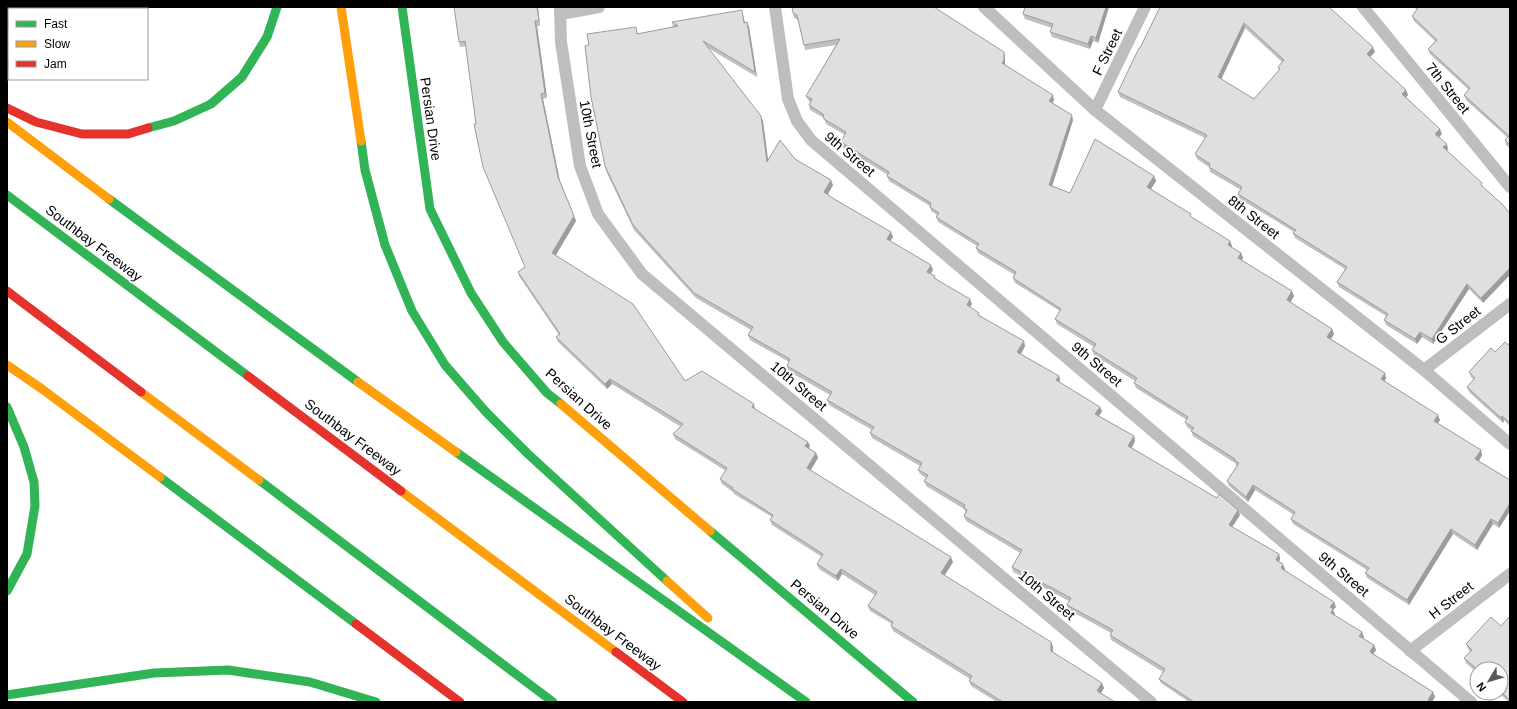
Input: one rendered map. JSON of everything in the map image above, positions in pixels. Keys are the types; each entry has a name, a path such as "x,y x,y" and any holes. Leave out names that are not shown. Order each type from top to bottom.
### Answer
{"main road":[{"path":"7,108 36,122 82,134 128,134 174,121 211,104 242,77 267,37 277,7"},
{"path":"341,7 365,170 385,245 412,311 445,365 486,412 528,454 777,680"},
{"name":"Persian Drive","path":"402,7 430,209 470,293 503,342 547,393 913,702"},
{"path":"7,122 163,239 389,404 806,702"},
{"name":"Southbay Freeway","path":"7,195 683,702"},
{"path":"7,290 553,702"},
{"path":"7,365 42,389 460,702"},
{"path":"7,406 24,447 34,482 35,506 27,554 7,591"},
{"path":"7,695 154,673 228,670 310,682 376,702"}],"lane":[{"path":"561,10 599,7"},
{"name":"9th Street","path":"775,7 788,99 797,121 811,140 1471,702"},
{"name":"8th Street","path":"984,7 1095,110 1424,370 1510,444"},
{"name":"F Street","path":"1095,110 1145,7"},
{"name":"7th Street","path":"1363,7 1510,187"},
{"name":"10th Street","path":"561,10 561,42 580,166 598,214 642,274 1151,702"},
{"name":"G Street","path":"1424,370 1510,304"},
{"name":"H Street","path":"1410,651 1510,574"}],"building":[{"path":"454,7 537,7 539,21 535,21 545,93 541,94 558,177 574,216 552,253 633,304 685,381 702,371 754,404 752,407 808,442 805,446 816,453 807,468 951,557 941,573 1051,642 1051,651 1102,683 1097,691 1115,702 1003,702 969,681 972,676 891,626 893,622 868,606 877,592 841,569 836,576 817,564 823,554 770,520 773,515 732,489 733,488 720,479 727,468 673,434 683,424 610,379 605,384 556,337 560,334 518,272 525,267 483,167 474,124 476,124 465,41 459,42"},
{"path":"792,7 934,7 1004,52 1004,60 1002,63 1053,95 1049,101 1072,115 1049,185 1070,193 1095,139 1154,176 1147,187 1191,214 1190,216 1230,241 1228,245 1241,253 1238,258 1292,291 1287,300 1332,329 1327,337 1385,373 1381,379 1438,415 1434,421 1481,450 1475,459 1510,480 1510,503 1498,523 1491,519 1475,545 1451,529 1407,600 1365,573 1369,568 1291,519 1295,512 1253,485 1246,497 1227,481 1239,463 1191,431 1194,428 1185,422 1188,417 1134,383 1137,378 1092,350 1096,344 1055,319 1061,309 1013,278 1016,272 976,248 979,244 936,217 939,213 930,207 931,203 887,176 889,172 841,142 846,132 824,119 823,114 809,105 812,99 806,96 840,39 804,45 797,15 793,13"},
{"path":"1025,7 1106,7 1096,38 1091,36 1088,44 1050,32 1053,24 1023,14"},
{"path":"1160,7 1329,7 1373,47 1367,54 1406,90 1402,94 1440,129 1435,134 1447,144 1443,147 1482,183 1481,185 1504,206 1510,214 1510,268 1481,298 1467,284 1432,339 1420,332 1415,339 1384,320 1388,314 1337,282 1347,267 1293,233 1296,230 1238,194 1242,187 1209,167 1210,164 1195,154 1207,135 1118,92","holes":["1244,23 1284,60 1278,67 1280,69 1254,99 1218,77"]},
{"path":"1417,7 1510,7 1510,145 1505,140 1509,136 1464,95 1470,88 1428,49 1437,40 1412,16 1418,8"},
{"path":"742,10 744,23 747,22 755,72 703,41 761,116 767,162 780,140 795,159 831,180 824,192 891,232 887,239 931,265 927,272 935,276 934,278 970,299 967,305 979,313 978,315 1024,341 1017,352 1059,376 1056,380 1100,407 1095,414 1134,436 1128,446 1217,498 1219,494 1238,510 1229,525 1279,554 1276,560 1283,564 1281,568 1334,602 1330,607 1333,609 1331,613 1362,632 1359,636 1374,645 1370,652 1433,692 1428,700 1430,702 1194,702 1159,679 1165,669 1110,635 1113,630 1067,605 1071,598 1012,567 1022,550 964,516 967,510 964,508 965,505 924,481 928,475 918,470 922,463 870,433 874,427 827,400 832,392 787,366 790,359 748,335 753,327 694,293 633,225 605,166 591,97 585,46 589,45 587,34 636,27 637,34 678,26 672,22"},
{"path":"1505,342 1508,345 1510,342 1510,423 1502,416 1501,418 1467,387 1475,378 1469,372 1491,348 1495,352"},
{"path":"1510,616 1510,700 1509,661 1469,661 1469,662 1464,658 1472,650 1466,644 1491,617 1501,626"}],"traffic: fast":[{"path":"148,128 174,121 211,104 242,77 267,37 277,7"},
{"path":"402,7 430,209 471,293 503,342 547,393 561,404"},
{"path":"361,141 365,170 385,245 412,311 445,365 486,412 528,454 667,581"},
{"path":"7,195 248,376"},
{"path":"109,199 358,382"},
{"path":"7,407 24,447 34,482 35,506 27,554 7,591"},
{"path":"456,452 806,702"},
{"path":"160,477 356,624"},
{"path":"259,480 553,702"},
{"path":"710,531 913,702"},
{"path":"7,695 154,673 228,670 310,682 376,702"}],"traffic: slow":[{"path":"341,7 361,141"},
{"path":"7,122 109,199"},
{"path":"7,365 42,389 160,477"},
{"path":"358,382 456,452"},
{"path":"141,392 259,480"},
{"path":"561,404 710,531"},
{"path":"401,491 616,652"},
{"path":"667,581 708,618"}],"traffic: jam":[{"path":"7,108 36,122 82,134 128,134 148,128"},
{"path":"7,291 141,392"},
{"path":"248,376 401,491"},
{"path":"356,624 460,702"},
{"path":"616,652 683,702"}]}
